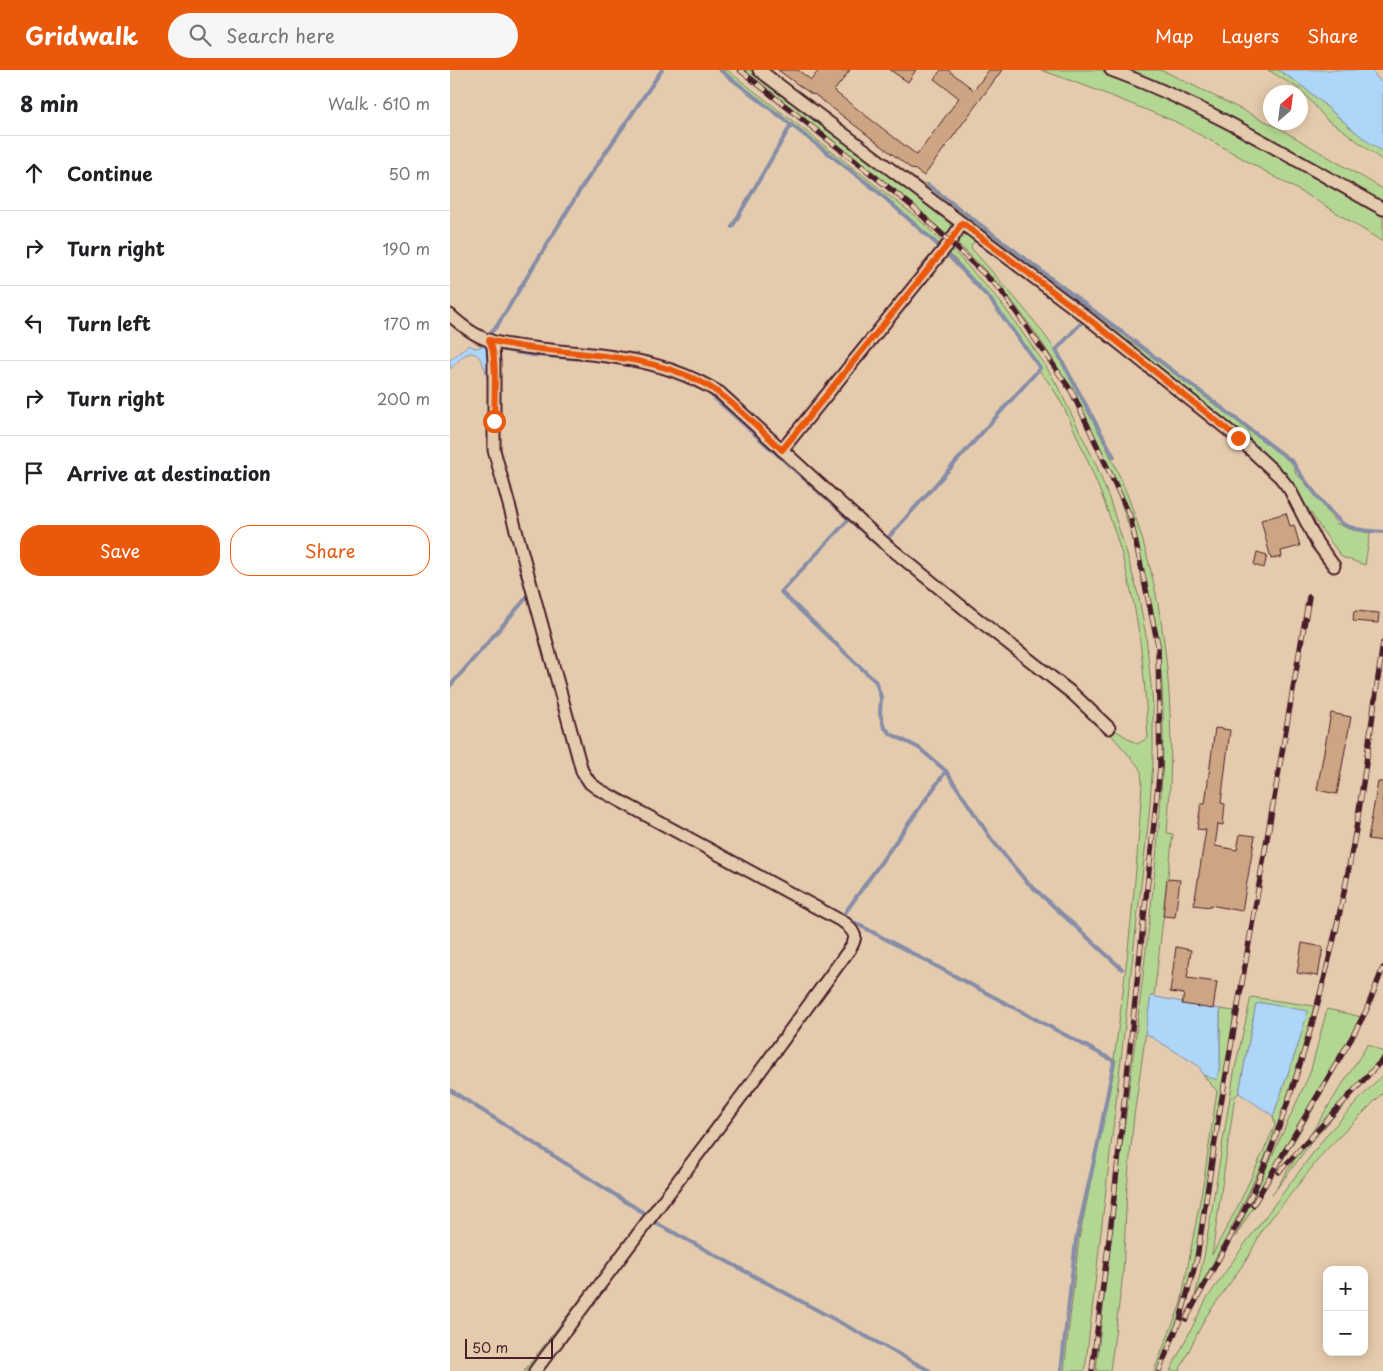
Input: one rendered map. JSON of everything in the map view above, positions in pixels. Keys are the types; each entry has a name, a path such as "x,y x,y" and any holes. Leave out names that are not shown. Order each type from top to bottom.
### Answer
{"street":[{"path":"759,70 1100,328 1254,452 1280,477 1290,490 1317,543 1334,566"},
{"path":"1112,70 1188,103 1251,135 1383,209"},
{"path":"782,450 950,242 962,223"},
{"path":"450,315 466,328 489,340 508,345 619,358 662,366 683,373 720,393 883,542 1073,694 1109,728"},
{"path":"489,340 492,346 494,362 494,450 565,712 585,777 598,789 845,923 855,936 849,950 762,1069 535,1371"}],"green space":[{"path":"721,70 727,70 919,219 943,243 940,245 878,190"},
{"path":"742,70 750,70 952,225 948,236 905,199"},
{"path":"1041,70 1102,70 1198,111 1383,213 1383,242 1326,206 1174,121"},
{"path":"1122,70 1159,70 1168,73 1263,120 1263,130 1282,130 1383,189 1383,206"},
{"path":"1268,70 1278,70 1301,85 1293,85"},
{"path":"1308,90 1353,130 1383,152 1383,161 1343,130 1327,120 1308,98"},
{"path":"924,183 1293,464 1296,474 1305,481 1336,523 1349,529 1370,533 1365,565 1342,557 1289,479 1272,461 1193,396 921,187"},
{"path":"967,235 975,241 971,246 972,249 1025,310 1059,355 1120,478 1137,522 1148,560 1157,598 1168,676 1171,755 1167,833 1173,834 1154,996 1151,996 1134,1116 1127,1188 1123,1274 1110,1371 1096,1371 1156,864 1163,754 1161,674 1151,610 1135,547 1112,477 1098,444 1065,379 1025,318 1002,289 956,242"},
{"path":"950,247 999,300 1044,363 1057,385 1096,464 1110,501 1139,598 1146,636 1153,705 1153,762 1149,816 1085,1371 1064,1371 1079,1239 1116,1060 1114,1059 1134,887 1142,783 1141,772 1138,766 1108,731 1112,728 1137,744 1148,738 1140,643 1126,569 1116,535 1097,483 1069,419 1053,389 1039,371 1041,368 984,292 946,250"},
{"path":"1251,997 1314,1006 1294,1084 1277,1129 1238,1214 1195,1296 1204,1257 1234,1073","holes":["1262,1003 1307,1011 1298,1045 1273,1116 1275,1126 1239,1204 1212,1255 1235,1096 1239,1093 1256,1004"]},
{"path":"1220,1009 1234,1011 1223,1094 1194,1270 1188,1299 1179,1326 1161,1371 1154,1371 1181,1303 1204,1179 1217,1091 1203,1075 1217,1079 1220,1063"},
{"path":"1327,1009 1362,1017 1318,1101 1235,1237 1310,1073"},
{"path":"1368,1044 1383,1052 1383,1062 1313,1140 1272,1195"},
{"path":"1383,1074 1383,1093 1325,1151 1262,1230 1249,1256 1205,1318 1179,1371 1170,1371 1206,1300 1244,1245 1328,1133"},
{"path":"642,1220 532,1371 524,1371"}],"water":[{"path":"1278,70 1372,70 1383,83 1383,152 1356,132 1308,91 1308,85 1300,85"},
{"path":"469,345 475,348 487,345 489,351 490,392 484,365 476,355 471,353 465,355 450,369 450,360"},
{"path":"1151,996 1220,1009 1220,1063 1217,1080 1203,1075 1199,1066 1145,1033"},
{"path":"1262,1003 1308,1011 1273,1116 1239,1093 1256,1004"}],"building":[{"path":"778,70 798,70 811,80 819,70 850,70 834,91 917,155 959,98 934,79 941,70 948,70 974,90 989,70 1002,70 924,176 913,170 814,94"},
{"path":"890,70 916,70 908,82"},
{"path":"1286,513 1290,526 1294,525 1300,546 1281,551 1282,557 1271,559 1261,520"},
{"path":"1257,552 1267,555 1264,568 1254,565"},
{"path":"1354,611 1379,613 1378,623 1353,621"},
{"path":"1331,713 1351,717 1337,794 1317,790"},
{"path":"1215,728 1230,730 1221,803 1225,804 1223,825 1218,824 1215,846 1237,850 1240,834 1255,836 1242,911 1210,905 1210,907 1194,905 1206,830 1197,829 1201,804 1205,804"},
{"path":"1378,782 1383,782 1383,841 1368,839"},
{"path":"1167,879 1180,880 1175,917 1163,916"},
{"path":"1302,943 1323,947 1318,976 1297,973"},
{"path":"1176,947 1191,950 1187,978 1217,982 1213,1009 1182,1004 1184,994 1170,992"}],"waterway":[{"path":"488,335 497,326 582,187 662,70"},
{"path":"720,70 877,191 939,246"},
{"path":"732,227 791,125"},
{"path":"928,185 1293,462 1317,495 1345,525 1359,530 1383,532"},
{"path":"886,540 1040,368 990,299 947,254"},
{"path":"1081,323 1056,350 1114,457"},
{"path":"500,349 532,355 584,359"},
{"path":"708,392 849,519 781,592 876,682 881,697 880,713 884,727 891,734 919,748 946,771 992,840 1025,880 1122,969"},
{"path":"489,414 489,432"},
{"path":"849,519 880,547"},
{"path":"519,563 537,626"},
{"path":"450,686 528,596"},
{"path":"842,917 946,771"},
{"path":"577,773 580,781"},
{"path":"848,919 1114,1061 1076,1240 1061,1371"},
{"path":"450,1090 647,1215"},
{"path":"654,1222 930,1371"}],"railway":[{"path":"740,70 912,206 1000,289 1072,392 1130,516 1158,645 1160,767 1112,1216 1092,1371"},
{"path":"1159,1371 1180,1320 1197,1258 1219,1115 1309,597"},
{"path":"1186,1319 1240,1219 1268,1157 1296,1077 1320,995 1340,912 1360,806 1383,643"},
{"path":"1253,1205 1351,1039 1366,1011 1383,968"},
{"path":"1279,1172 1383,1059"}],"route":[{"path":"494,421 494,362 492,346 489,340 508,345 619,358 662,366 683,373 720,393 782,450 950,242 962,223 1085,316 1238,438"}]}
